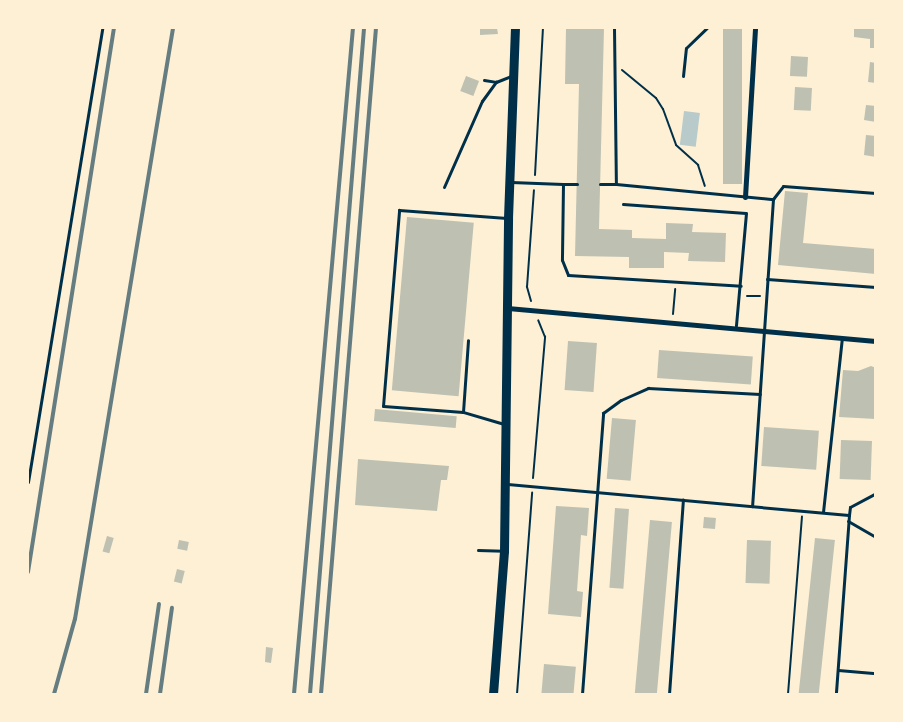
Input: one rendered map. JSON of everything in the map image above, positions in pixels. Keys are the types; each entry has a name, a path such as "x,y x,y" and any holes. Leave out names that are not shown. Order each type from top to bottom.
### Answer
{"main road":[{"path":"494,694 504,552 504,424 508,218 511,182 515,28"}],"street":[{"path":"745,197 755,28"},
{"path":"507,308 736,326 876,340"}],"lane":[{"path":"28,482 102,28"},
{"path":"614,28 616,184"},
{"path":"683,76 686,48 707,28"},
{"path":"484,80 496,82 514,75"},
{"path":"444,187 482,101 496,82"},
{"path":"511,182 577,184"},
{"path":"563,184 562,260 568,275 741,286"},
{"path":"600,184 773,199"},
{"path":"752,506 773,199 783,186 876,193"},
{"path":"623,204 746,213 736,326"},
{"path":"504,424 463,412 383,406 399,210 508,218"},
{"path":"768,278 876,287"},
{"path":"823,512 842,337"},
{"path":"463,412 468,340"},
{"path":"582,694 604,413 621,400 648,388 760,394"},
{"path":"504,484 849,515"},
{"path":"836,694 850,507 876,494"},
{"path":"668,694 683,500"},
{"path":"848,521 876,537"},
{"path":"478,550 504,552"},
{"path":"838,670 876,673"}],"path":[{"path":"517,694 532,486 546,337 534,311 527,287 543,28"},
{"path":"614,64 656,98 663,109 676,145 704,176 706,193"},
{"path":"672,321 676,282"},
{"path":"740,295 766,297"},
{"path":"788,694 803,511"}],"shaded area":[{"path":"684,111 700,113 696,147 680,145"}],"building":[{"path":"480,28 497,28 498,34 480,35"},
{"path":"566,28 604,28 599,229 632,230 632,238 666,239 666,223 693,224 692,232 726,233 725,262 688,261 689,253 664,252 664,268 629,268 629,257 575,256 579,84 565,84"},
{"path":"723,28 742,28 742,184 723,184"},
{"path":"854,28 876,28 876,48 870,48 870,39 854,37"},
{"path":"791,56 808,57 807,77 790,76"},
{"path":"870,62 876,63 876,83 868,82"},
{"path":"466,76 479,81 473,96 460,91"},
{"path":"795,87 812,88 811,111 794,110"},
{"path":"866,105 876,106 876,122 864,120"},
{"path":"866,135 876,136 876,157 864,155"},
{"path":"785,191 808,193 803,243 876,249 876,274 778,265"},
{"path":"407,217 474,223 459,396 392,390"},
{"path":"568,341 597,343 594,392 565,390"},
{"path":"659,350 753,357 751,384 657,378"},
{"path":"871,366 876,368 876,419 839,417 843,370 858,371"},
{"path":"375,409 457,416 456,428 374,421"},
{"path":"612,418 636,420 631,481 607,479"},
{"path":"764,427 819,431 816,470 761,466"},
{"path":"841,440 872,441 871,480 840,479"},
{"path":"358,459 449,466 447,480 441,480 437,511 355,505"},
{"path":"556,506 589,508 587,536 581,535 577,591 583,592 581,617 548,614"},
{"path":"615,508 629,509 623,589 609,588"},
{"path":"704,517 716,518 715,529 703,528"},
{"path":"650,520 672,522 657,694 635,694"},
{"path":"107,536 114,538 109,553 103,551"},
{"path":"815,538 835,540 819,694 799,693"},
{"path":"179,540 189,542 187,551 177,549"},
{"path":"747,540 771,541 769,584 745,583"},
{"path":"177,569 185,571 182,584 174,582"},
{"path":"266,647 273,648 271,663 265,662"},
{"path":"544,664 576,667 573,694 541,694"}],"railway":[{"path":"28,572 114,28"},
{"path":"54,694 75,619 173,28"},
{"path":"294,694 353,28"},
{"path":"310,694 364,28"},
{"path":"321,694 376,28"},
{"path":"146,694 159,604"},
{"path":"160,694 172,608"}]}
